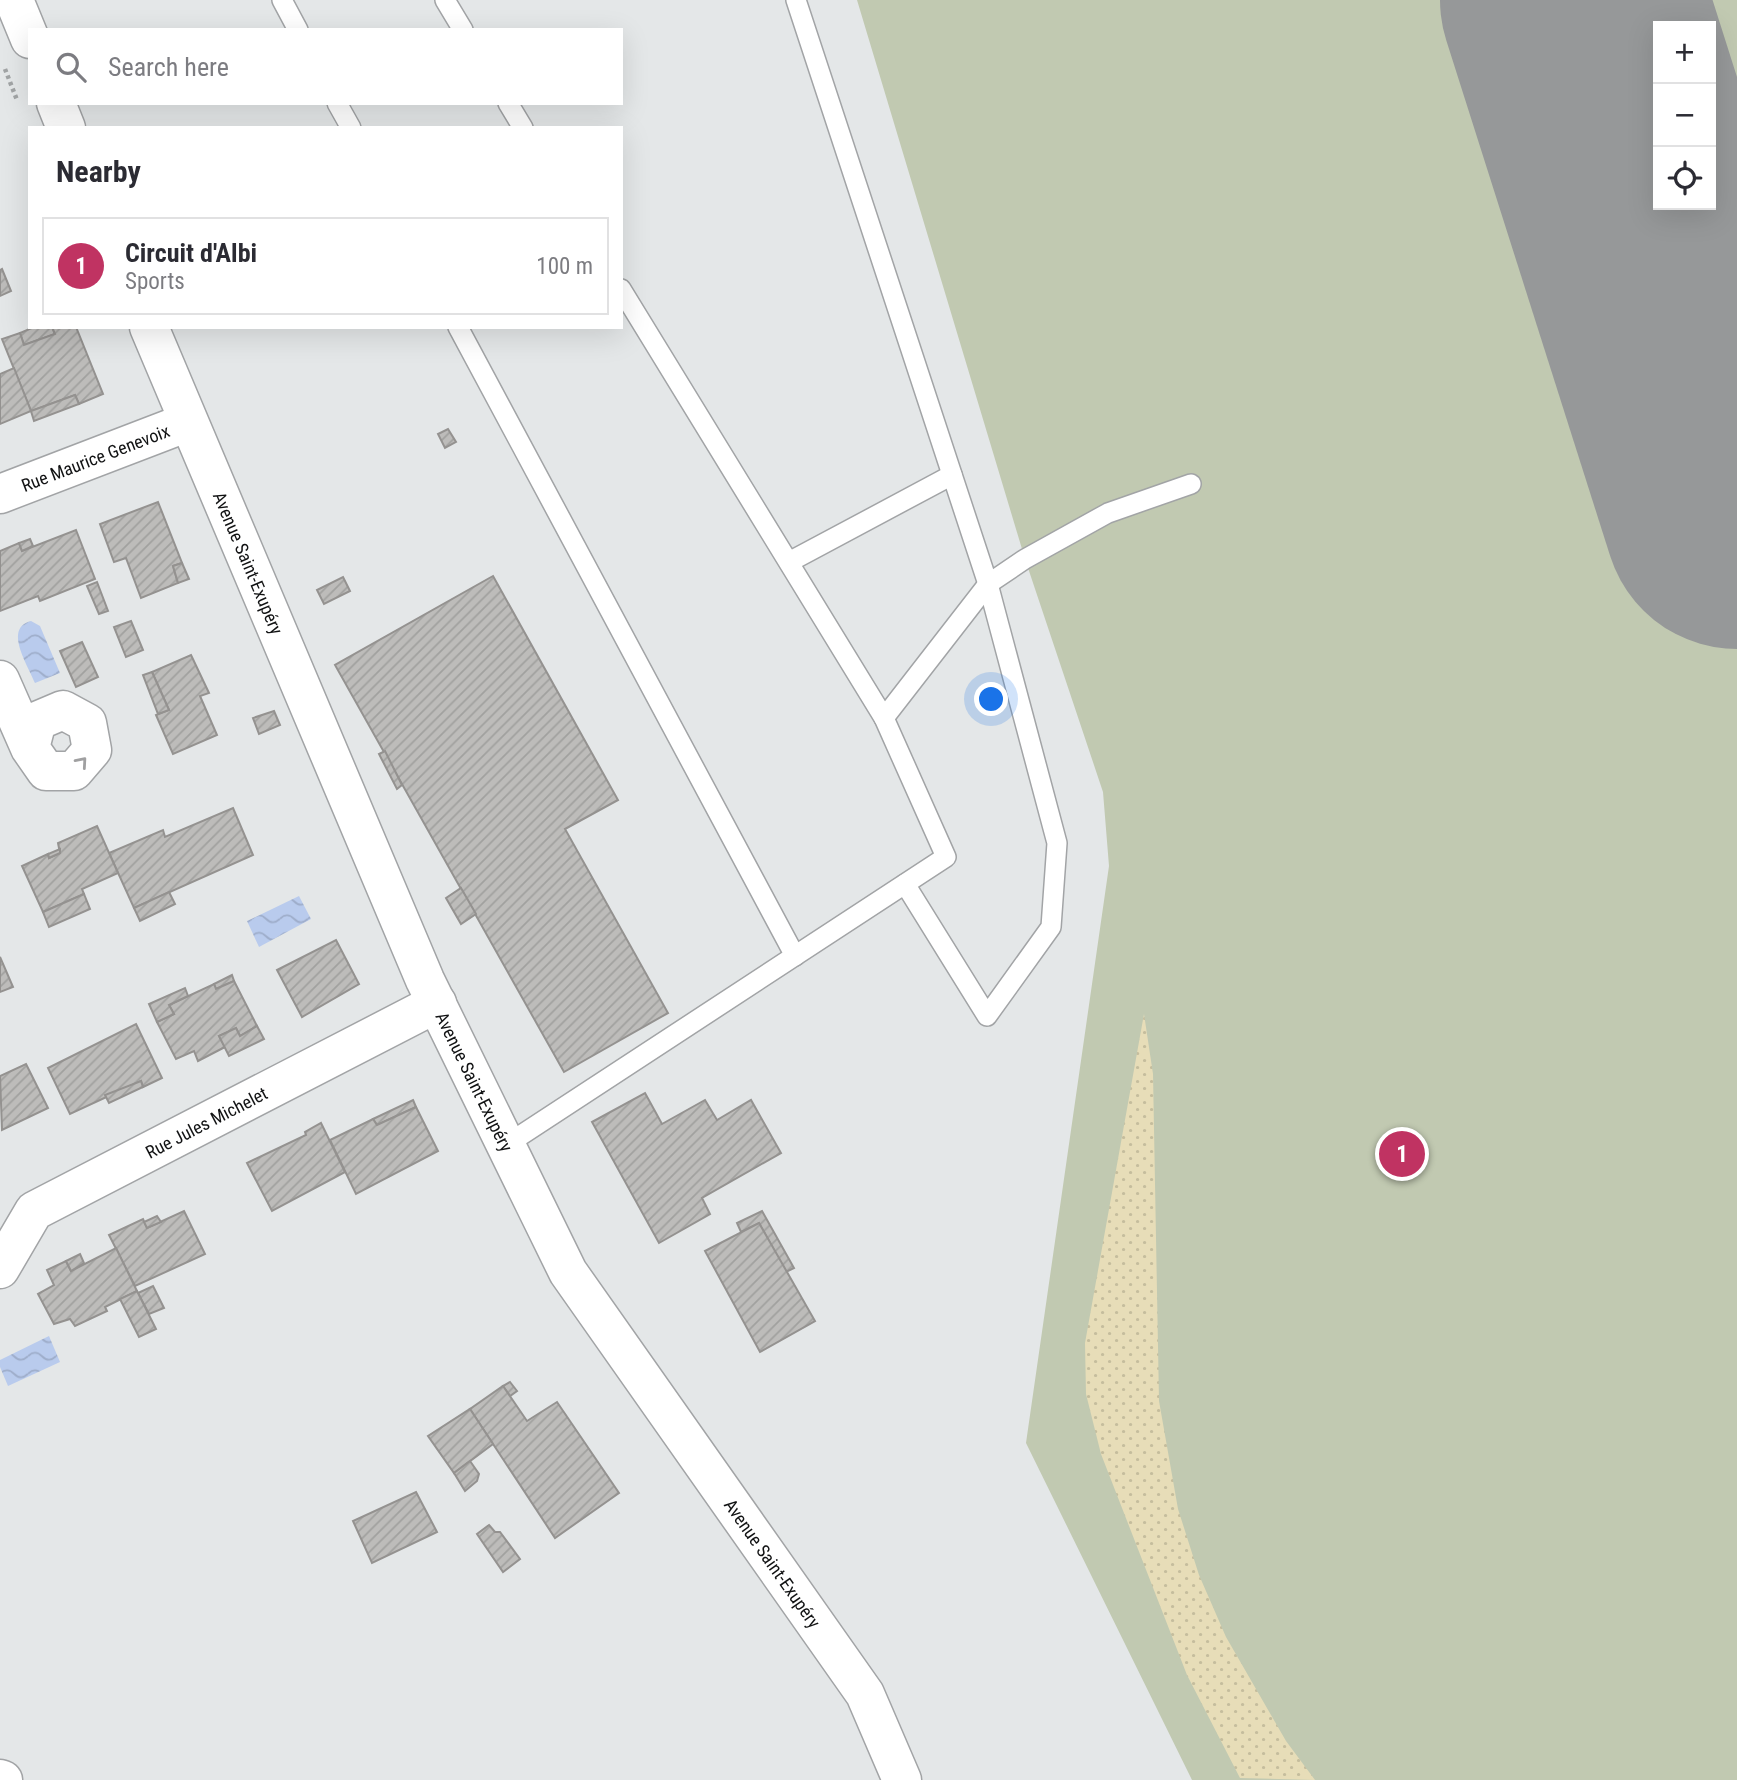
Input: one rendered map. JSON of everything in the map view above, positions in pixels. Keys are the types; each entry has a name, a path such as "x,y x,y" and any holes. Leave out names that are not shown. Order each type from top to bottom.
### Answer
{"street":[{"path":"14,0 28,34"},
{"path":"38,106 63,126"},
{"name":"Avenue Saint-Exupéry","path":"150,329 437,1003 568,1272 865,1694 902,1780"},
{"name":"Rue Maurice Genevoix","path":"0,494 188,422"},
{"path":"0,680 30,748"},
{"name":"Rue Jules Michelet","path":"0,1269 34,1211 437,1003"}],"lane":[{"path":"282,0 297,28"},
{"path":"444,0 462,28"},
{"path":"796,0 988,584 1057,843 1051,927 987,1016 905,884"},
{"path":"338,105 350,126"},
{"path":"509,105 522,126"},
{"path":"506,1146 946,857 884,719 623,292"},
{"path":"458,329 795,956"},
{"path":"789,562 952,475"},
{"path":"884,719 988,584 1025,559 1108,513 1191,484"}],"path":[{"path":"4,67 28,95"}],"green space":[{"path":"857,0 1737,0 1737,1780 1192,1780 1026,1443 1109,866 1103,792 1025,559"}],"sand":[{"path":"1144,1014 1153,1074 1159,1401 1178,1509 1199,1575 1226,1637 1286,1741 1315,1780 1240,1778 1187,1675 1101,1454 1086,1394 1085,1343"}],"water":[{"path":"31,621 40,626 60,673 35,683 18,639 23,625"},
{"path":"299,896 311,919 259,947 247,921"},
{"path":"49,1336 60,1362 8,1386 0,1360"}],"building":[{"path":"2,269 11,291 0,296 0,270"},
{"path":"29,329 53,329 55,334 24,345 20,333"},
{"path":"53,329 77,329 103,394 79,404 75,395 31,411 2,339 20,333 24,345 55,334"},
{"path":"14,368 31,411 0,424 0,374"},
{"path":"75,395 79,404 34,421 31,411"},
{"path":"448,429 456,442 445,448 438,434"},
{"path":"158,502 182,563 173,566 178,583 141,598 126,558 114,562 100,524"},
{"path":"76,530 95,579 40,601 38,596 0,611 0,551 19,543 22,551"},
{"path":"30,539 33,546 22,551 19,543"},
{"path":"182,563 189,579 178,583 173,566"},
{"path":"493,576 618,800 565,829 668,1013 564,1072 335,665"},
{"path":"343,577 350,591 324,604 317,590"},
{"path":"97,582 108,611 99,614 87,586"},
{"path":"131,621 143,650 126,657 114,627"},
{"path":"82,642 98,677 76,687 60,651"},
{"path":"191,655 209,693 200,696 217,735 173,754 156,715 169,710 152,672"},
{"path":"152,672 169,710 158,714 143,675"},
{"path":"274,711 280,725 259,734 253,718"},
{"path":"385,751 402,785 397,789 379,754"},
{"path":"233,808 253,855 134,908 109,853 163,830 165,837"},
{"path":"97,826 118,873 82,889 84,894 43,912 22,866 48,854 49,858 60,853 58,843"},
{"path":"60,849 60,853 49,858 48,854"},
{"path":"461,888 476,914 461,924 446,898"},
{"path":"169,892 175,904 140,921 134,908"},
{"path":"84,894 90,909 49,927 43,912"},
{"path":"336,940 359,984 302,1017 277,970"},
{"path":"0,957 13,987 0,992"},
{"path":"232,975 234,981 216,989 214,984"},
{"path":"234,981 257,1026 240,1036 236,1028 219,1036 225,1047 198,1061 194,1051 176,1059 157,1022 174,1014 169,1005 214,984 216,989"},
{"path":"185,988 188,996 169,1005 174,1014 157,1022 149,1004"},
{"path":"136,1024 162,1078 143,1087 141,1081 70,1114 48,1068"},
{"path":"257,1026 264,1039 229,1056 219,1036 236,1028 240,1036"},
{"path":"26,1064 48,1108 2,1130 0,1076"},
{"path":"141,1081 143,1087 109,1103 105,1095"},
{"path":"645,1093 662,1124 705,1100 717,1120 751,1100 781,1153 702,1198 710,1214 659,1243 592,1122"},
{"path":"413,1100 416,1107 377,1125 373,1119"},
{"path":"416,1107 438,1151 356,1194 330,1140 373,1119 377,1125"},
{"path":"321,1123 345,1172 272,1211 247,1163 306,1135 305,1132"},
{"path":"184,1211 205,1254 135,1286 109,1235 143,1219 147,1228"},
{"path":"762,1211 794,1268 786,1272 759,1223 741,1232 737,1223"},
{"path":"157,1216 161,1222 147,1228 144,1222"},
{"path":"759,1223 815,1321 760,1352 705,1251"},
{"path":"116,1248 137,1291 105,1307 107,1311 75,1326 70,1319 54,1324 38,1294 54,1285 47,1270 66,1261 71,1271"},
{"path":"80,1254 84,1263 71,1271 66,1261"},
{"path":"153,1286 164,1308 149,1314 138,1293"},
{"path":"137,1291 156,1329 139,1337 120,1299"},
{"path":"510,1382 517,1391 510,1396 503,1386"},
{"path":"503,1386 527,1421 557,1402 619,1493 555,1538 470,1409"},
{"path":"470,1409 493,1444 454,1473 428,1436"},
{"path":"470,1461 479,1474 477,1481 465,1491 454,1473"},
{"path":"416,1492 437,1532 372,1563 353,1521"},
{"path":"489,1525 495,1532 500,1532 520,1559 503,1572 477,1534"}],"taxiway":[{"path":"1643,219 1626,108 1627,55 1651,0"}],"runway":[{"path":"1573,0 1737,516"}],"place":[{"name":"Circuit d'Albi","path":"1402,1154"}]}
